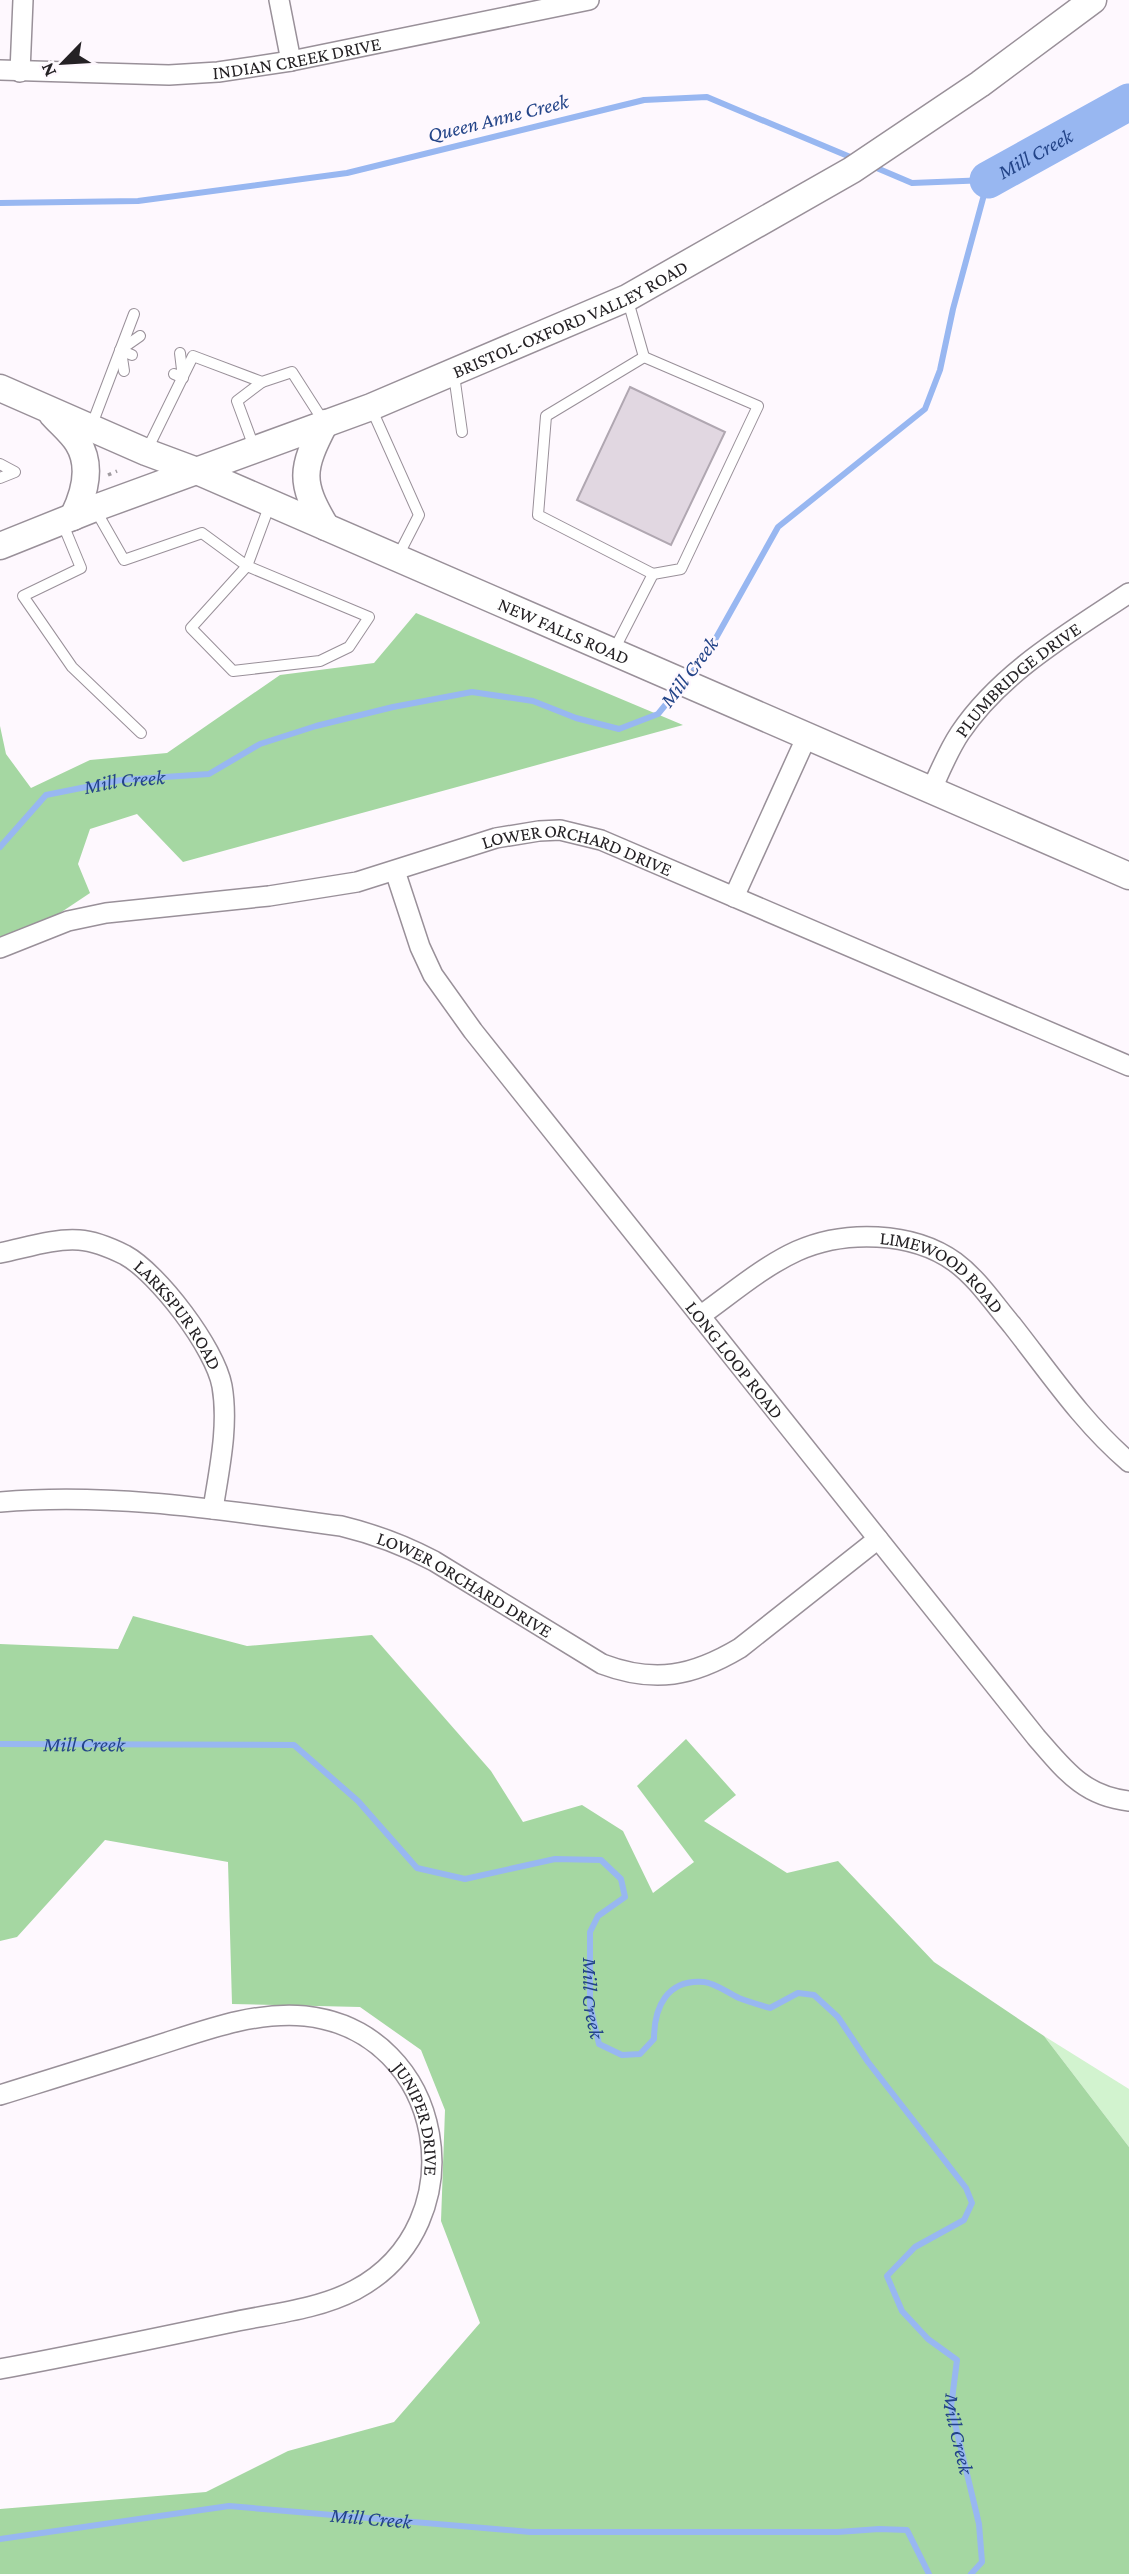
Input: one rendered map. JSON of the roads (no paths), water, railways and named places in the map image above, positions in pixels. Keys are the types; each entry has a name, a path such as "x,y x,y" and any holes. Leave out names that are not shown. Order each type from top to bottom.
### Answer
{"main road":[{"name":"BRISTOL-OXFORD VALLEY ROAD","path":"0,546 371,407 627,298 807,197 895,143 1093,0"},
{"name":"NEW FALLS ROAD","path":"0,388 1129,876"},
{"path":"46,408 78,443 84,459 84,495 76,516"},
{"path":"324,423 308,456 305,479 310,501 326,527"}],"street":[{"path":"10,71 23,0"},
{"path":"279,0 292,61"},
{"name":"INDIAN CREEK DRIVE","path":"10,71 169,75 218,72 292,61 519,7 589,0"},
{"name":"PLUMBRIDGE DRIVE","path":"931,790 960,733 1010,677 1070,632 1129,593"},
{"path":"734,897 807,736"},
{"name":"LOWER ORCHARD DRIVE","path":"0,948 68,921 106,913 321,889 358,882 496,838 560,830 601,840 1129,1066"},
{"name":"LONG LOOP ROAD","path":"395,871 420,947 433,975 473,1031 1036,1737 1069,1774 1090,1791 1129,1801"},
{"name":"LIMEWOOD ROAD","path":"700,1316 775,1263 798,1251 830,1240 871,1237 925,1247 954,1262 980,1285 1094,1429 1129,1462"},
{"name":"LARKSPUR ROAD","path":"0,1253 61,1240 79,1240 101,1245 126,1256 146,1271 184,1315 206,1347 222,1387 222,1445 213,1509"},
{"name":"LOWER ORCHARD DRIVE","path":"0,1502 50,1497 134,1501 341,1526 396,1543 434,1561 587,1657 622,1672 649,1676 700,1669 740,1648 878,1539"},
{"name":"JUNIPER DRIVE","path":"0,2095 232,2022 274,2014 307,2017 330,2021 357,2032 393,2058 413,2087 426,2118 432,2168 425,2210 415,2232 400,2254 355,2290 303,2307 0,2369"}],"lane":[{"path":"627,298 644,357"},
{"path":"91,428 134,314"},
{"path":"120,350 140,336"},
{"path":"120,350 132,355"},
{"path":"120,350 124,371"},
{"path":"146,452 179,376 180,353"},
{"path":"167,390 193,356 262,383"},
{"path":"644,357 758,406 681,569 653,574 538,515 546,416 644,357"},
{"path":"453,371 462,432"},
{"path":"256,451 237,401 262,383 292,372 324,423"},
{"path":"371,407 419,515 397,558"},
{"path":"0,464 15,472 0,478"},
{"path":"76,516 124,560 202,533 247,566 369,617 349,647 320,661 233,671 191,628 247,566 270,504"},
{"path":"76,516 81,568 23,596 72,667 141,733"},
{"path":"613,652 653,574"}],"waterway":[{"name":"Queen Anne Creek","path":"0,203 138,201 347,173 644,100 707,97 855,159"},
{"name":"Mill Creek","path":"988,180 1129,102"},
{"name":"Mill Creek","path":"689,676 707,654 778,527 925,409 940,370 953,309 988,180 912,183 872,166"},
{"name":"Mill Creek","path":"0,847 46,795 121,780 209,774 260,744 316,726 393,707 472,692 533,701 576,718 619,729 658,714 680,687"},
{"name":"Mill Creek","path":"0,1744 294,1745 358,1801 417,1868 465,1879 555,1859 601,1860 621,1879 625,1897 598,1916 590,1932 590,2005 599,2044 622,2055 640,2054 654,2039 660,2006 665,1997 681,1985 691,1982 708,1983 739,1998 770,2008 798,1993 814,1995 838,2017 868,2062 966,2188 972,2203 964,2220 915,2247 887,2276 902,2311 928,2339 957,2360 951,2407 979,2524 982,2562 971,2574"},
{"name":"Mill Creek","path":"0,2539 229,2506 530,2532 907,2530 929,2574"}]}
